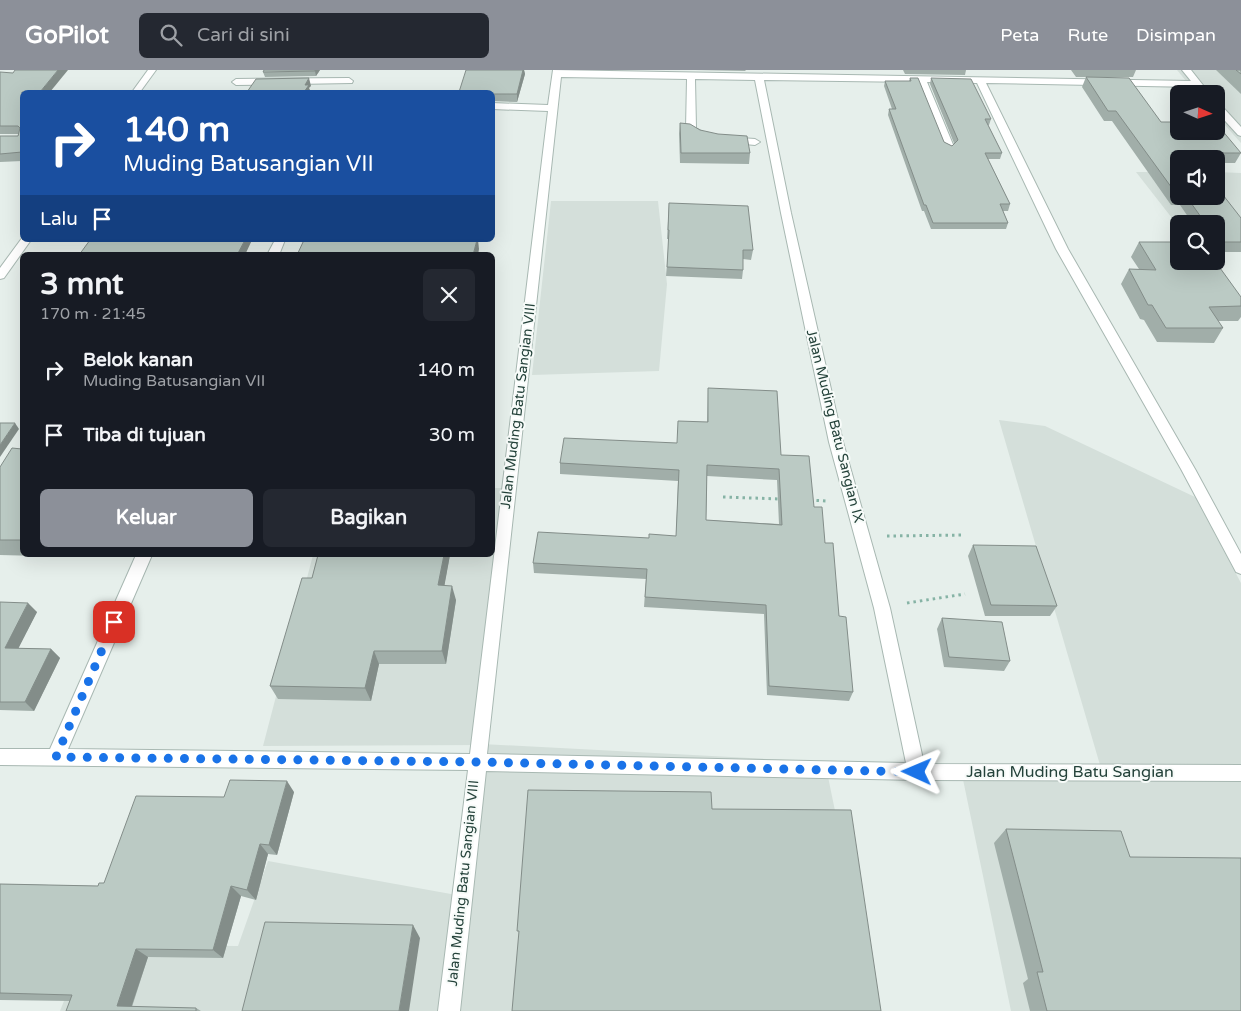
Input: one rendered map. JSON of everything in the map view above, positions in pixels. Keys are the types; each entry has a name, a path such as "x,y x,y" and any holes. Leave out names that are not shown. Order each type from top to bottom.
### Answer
{"street":[{"path":"137,90 152,70"},
{"path":"345,90 354,70"},
{"path":"1186,70 1197,84"},
{"path":"557,72 758,78 1197,84"},
{"name":"Jalan Muding Batu Sangian VIII","path":"449,1011 557,72"},
{"path":"691,76 691,128 694,132 714,139 755,142"},
{"name":"Jalan Muding Batu Sangian IX","path":"758,78 830,413 852,502 882,608 917,772"},
{"path":"236,82 349,80"},
{"path":"922,80 949,147"},
{"path":"980,81 1062,249 1188,469 1241,568"},
{"path":"495,106 553,108"},
{"path":"1225,115 1241,133"},
{"path":"0,276 25,242"},
{"path":"56,757 143,557"},
{"name":"Jalan Muding Batu Sangian","path":"0,757 477,762 917,772 1241,773"}],"path":[{"path":"723,497 782,499"},
{"path":"802,500 852,502"},
{"path":"862,536 965,535"},
{"path":"882,608 965,594"}],"shaded area":[{"path":"1177,70 1241,70 1241,143 1225,125 1225,85 1190,85"},
{"path":"1136,172 1170,172 1170,205 1225,205 1225,172 1241,173 1241,243 1225,231 1225,215 1170,215"},
{"path":"551,201 658,201 667,284 659,371 532,375"},
{"path":"999,420 1045,426 1195,497 1241,583 1241,1011 1011,1011 960,765 1100,765"},
{"path":"495,488 507,488 482,744 825,762 876,1011 60,1011 86,945 238,946 268,861 462,896 482,745 263,746 312,557 495,557"}],"building":[{"path":"15,70 58,70 42,90 20,90 20,128 18,126 0,126 0,72 13,73"},
{"path":"264,70 315,70 315,71 263,72"},
{"path":"466,70 523,70 517,94 495,94 495,90 460,90"},
{"path":"1086,77 1129,78 1161,122 1170,122 1170,140 1225,140 1225,134 1241,153 1225,153 1225,150 1170,150 1170,185 1116,111 1108,111"},
{"path":"309,78 305,85 309,85 305,90 248,90 256,79"},
{"path":"910,78 918,78 944,142 952,146 958,140 931,78 971,79 991,119 985,119 1002,153 985,153 1010,204 1000,204 1008,223 933,223 926,205 924,205 889,109 896,109 885,81 911,81"},
{"path":"680,123 690,124 700,130 718,134 747,136 750,153 681,153"},
{"path":"20,128 20,152 0,154 0,136 18,136"},
{"path":"1225,198 1241,218 1241,242 1225,242 1225,215 1200,215 1192,205 1225,205"},
{"path":"669,203 748,206 753,250 743,250 743,270 667,267"},
{"path":"89,242 244,242 239,252 81,252"},
{"path":"303,242 476,242 474,252 298,252"},
{"path":"1139,242 1170,242 1170,270 1222,270 1241,297 1241,306 1209,307 1223,328 1166,328 1152,305 1148,305 1129,269 1156,270"},
{"path":"708,388 777,391 781,455 809,456 814,507 822,507 825,543 833,543 839,616 846,617 853,692 769,686 766,605 645,597 647,569 533,563 538,532 649,538 649,534 676,536 679,470 560,463 564,438 677,443 678,421 708,422","holes":["707,465 779,469 782,525 706,520"]},
{"path":"0,423 15,423 0,445"},
{"path":"12,448 20,449 20,540 0,540 0,467"},
{"path":"973,545 1036,546 1057,606 991,605"},
{"path":"317,557 444,557 438,585 452,586 442,651 374,651 365,688 270,686 302,578 312,578"},
{"path":"0,602 28,603 5,648 51,649 25,702 0,702"},
{"path":"942,618 1002,622 1010,661 949,657"},
{"path":"230,780 287,781 269,845 260,844 247,890 231,886 213,950 136,949 117,1006 196,1008 196,1011 66,1011 72,995 0,993 0,884 98,886 99,883 104,883 136,796 224,797"},
{"path":"528,790 711,792 712,809 851,810 881,1011 512,1011"},
{"path":"1006,829 1121,831 1130,857 1241,858 1241,1011 1047,1011 1037,972 1043,972"},
{"path":"265,922 413,925 399,1011 242,1011"}],"route":[{"path":"114,622 56,757 477,762 917,772"}]}
